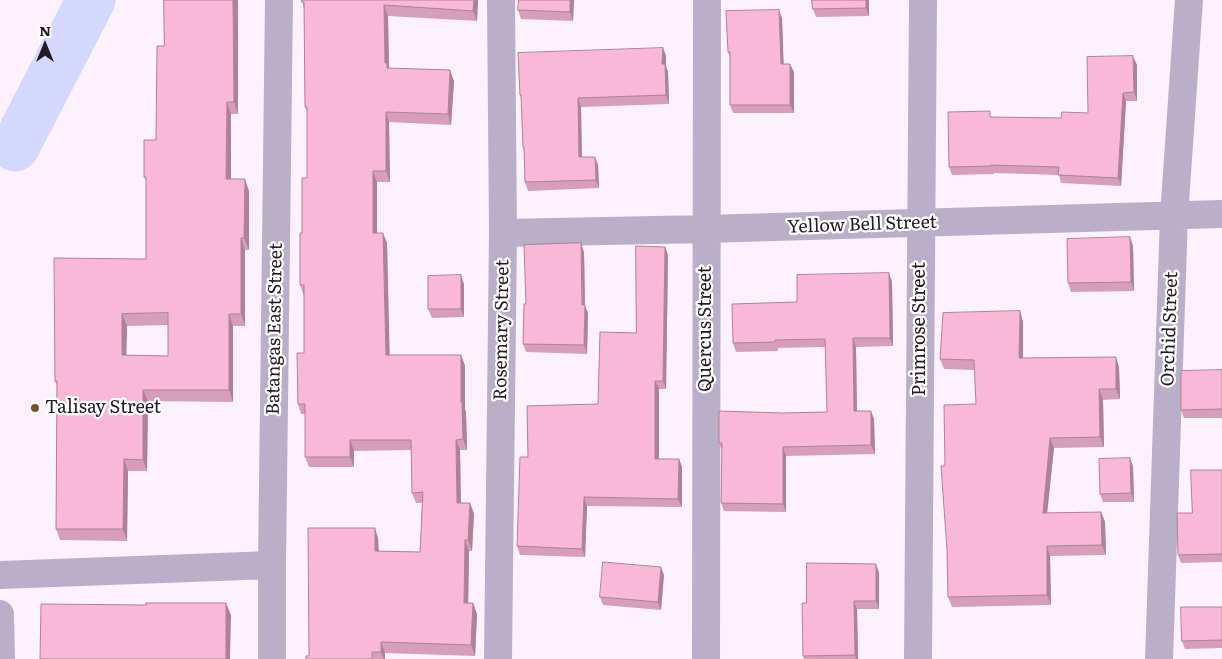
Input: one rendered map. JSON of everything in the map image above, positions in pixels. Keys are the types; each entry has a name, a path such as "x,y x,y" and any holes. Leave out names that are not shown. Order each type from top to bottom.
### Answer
{"street":[{"name":"Batangas East Street","path":"272,659 279,0"},
{"name":"Rosemary Street","path":"498,659 503,233 501,0"},
{"name":"Quercus Street","path":"706,659 707,0"},
{"name":"Primrose Street","path":"918,659 923,0"},
{"name":"Orchid Street","path":"1158,659 1174,216 1189,0"},
{"name":"Yellow Bell Street","path":"503,233 1222,214"},
{"path":"0,575 272,565"},
{"path":"0,614 0,659"}],"building":[{"path":"164,0 233,0 234,102 227,102 226,179 245,179 244,238 241,238 241,314 229,314 229,390 143,390 143,460 124,459 123,529 56,529 57,381 55,381 54,258 146,259 144,140 156,140 157,46 164,46","holes":["168,313 168,356 122,355 122,314"]},
{"path":"302,0 474,0 473,11 384,5 385,63 387,63 387,68 450,70 448,114 386,112 386,171 373,171 373,233 383,233 386,355 461,355 463,439 456,440 457,503 470,503 468,540 465,540 464,603 473,603 471,645 381,642 381,652 372,652 372,659 306,659 306,656 309,656 308,528 375,528 375,551 420,552 423,492 412,493 411,440 350,440 350,457 305,457 305,404 298,404 297,353 304,353 304,285 300,285 300,233 302,233 302,178 307,178 307,107 305,107 304,2"},
{"path":"519,0 570,0 570,12 518,10"},
{"path":"812,0 866,0 866,8 813,9"},
{"path":"779,10 781,64 790,64 790,105 730,105 730,52 728,52 726,11"},
{"path":"663,48 662,64 665,64 666,95 578,98 579,157 595,157 596,180 525,182 518,53"},
{"path":"1133,56 1134,92 1123,93 1118,178 1058,175 1059,167 991,165 949,167 948,112 990,111 990,117 1061,118 1062,112 1088,113 1087,57"},
{"path":"1130,237 1131,282 1068,283 1067,239"},
{"path":"581,243 582,305 585,305 584,345 523,344 524,304 526,304 524,245"},
{"path":"636,246 665,247 663,381 655,381 655,459 679,459 678,499 584,497 582,549 517,546 520,457 528,457 527,406 598,404 600,332 636,333"},
{"path":"889,273 890,338 853,338 854,411 871,411 871,445 783,447 783,504 721,503 722,443 719,443 719,411 827,412 825,339 733,343 732,304 797,302 797,275"},
{"path":"461,275 461,309 428,309 428,276"},
{"path":"1020,311 1019,358 1116,357 1116,389 1099,389 1100,437 1050,438 1043,513 1101,512 1102,545 1047,546 1047,595 948,597 947,550 941,466 945,466 944,405 976,404 974,360 940,359 943,313"},
{"path":"1222,370 1222,409 1181,410 1181,371"},
{"path":"1130,458 1131,493 1100,494 1099,459"},
{"path":"1191,470 1222,470 1222,554 1178,555 1177,513 1192,513"},
{"path":"603,562 661,567 658,602 600,597"},
{"path":"807,563 876,564 876,601 854,601 855,655 803,656 802,603 806,603"},
{"path":"146,603 226,603 226,659 40,659 41,604 146,605"},
{"path":"1181,607 1222,607 1222,640 1182,641"}],"waterway":[{"path":"15,147 91,0"}],"place":[{"name":"Talisay Street","path":"35,408"}]}
